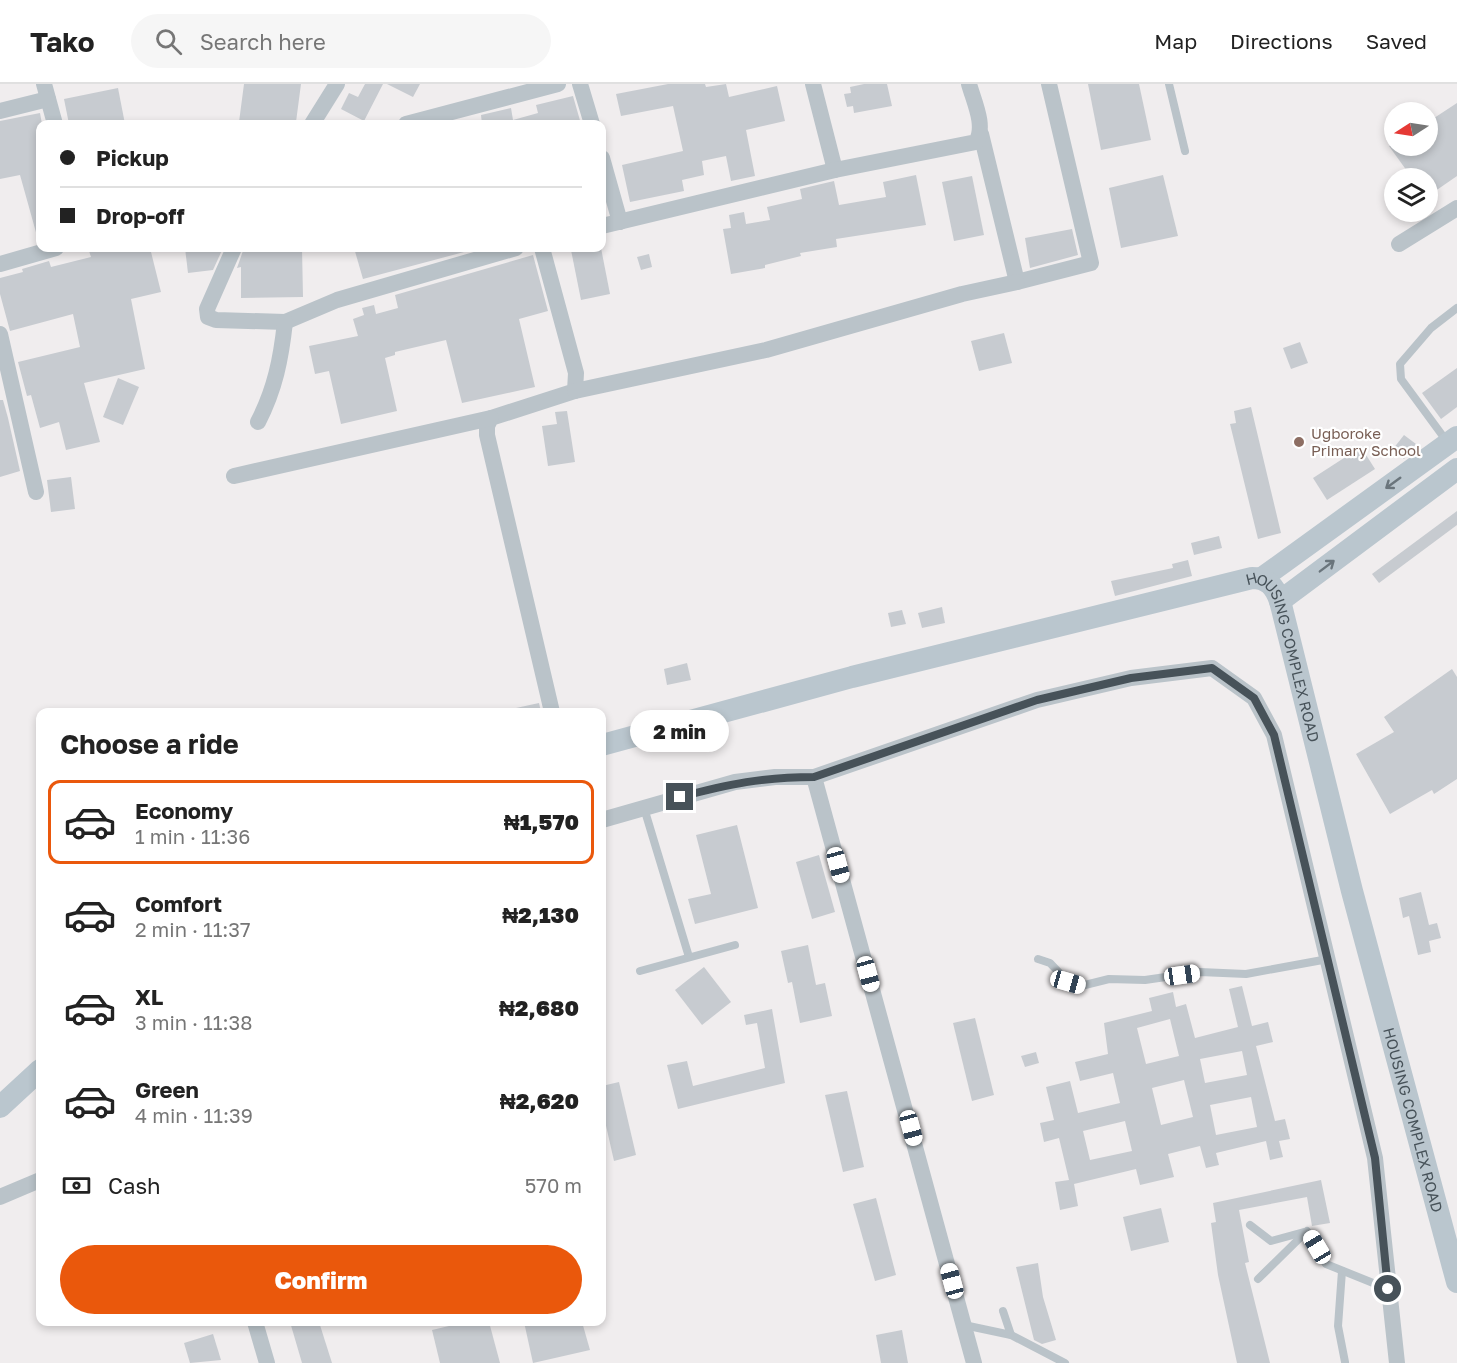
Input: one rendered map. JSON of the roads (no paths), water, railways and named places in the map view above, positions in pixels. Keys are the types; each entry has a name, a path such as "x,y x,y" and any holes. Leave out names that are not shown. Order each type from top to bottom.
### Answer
{"street":[{"path":"314,120 337,84"},
{"path":"421,120 558,84"},
{"path":"580,84 591,120"},
{"path":"813,84 835,170"},
{"path":"969,84 1017,282"},
{"path":"234,476 491,418 575,391 766,350 962,294 1091,262 1049,84"},
{"path":"0,111 46,91 54,120"},
{"path":"606,225 835,170 967,145 976,142 981,134"},
{"path":"606,172 620,222"},
{"path":"1400,244 1457,208"},
{"path":"0,264 42,252"},
{"path":"232,252 207,309 208,317 216,320 285,322 337,300 502,252"},
{"path":"543,252 576,373 575,391"},
{"path":"258,422 281,361 285,322"},
{"path":"0,334 36,492"},
{"path":"491,418 487,426 487,435 551,708"},
{"path":"1262,578 1452,440"},
{"path":"1280,601 1457,469"},
{"name":"HOUSING COMPLEX ROAD","path":"606,744 863,674 1252,578 1262,578 1271,585 1280,601 1352,891 1457,1282"},
{"path":"606,819 735,782 776,777 814,777 1037,700 1131,678 1212,668 1254,698 1274,735 1375,1158 1397,1363"},
{"path":"814,777 974,1363"},
{"path":"0,1107 36,1074"},
{"path":"0,1197 36,1182"},
{"path":"256,1326 267,1363"}],"lane":[{"path":"1169,84 1185,151"},
{"path":"1452,440 1401,379 1400,364 1431,328 1457,308"},
{"path":"644,808 689,957"},
{"path":"640,970 735,945"},
{"path":"1038,959 1050,963 1068,982 1081,986 1109,979 1145,980 1200,972 1246,974 1328,959"},
{"path":"1250,1225 1271,1241 1307,1231"},
{"path":"1307,1231 1326,1264 1388,1289"},
{"path":"1258,1278 1307,1231"},
{"path":"1342,1271 1338,1326 1345,1362"},
{"path":"1003,1311 1011,1335"},
{"path":"964,1325 1011,1335 1065,1363"}],"place":[{"name":"Ugboroke Primary School","path":"1299,442"}]}
